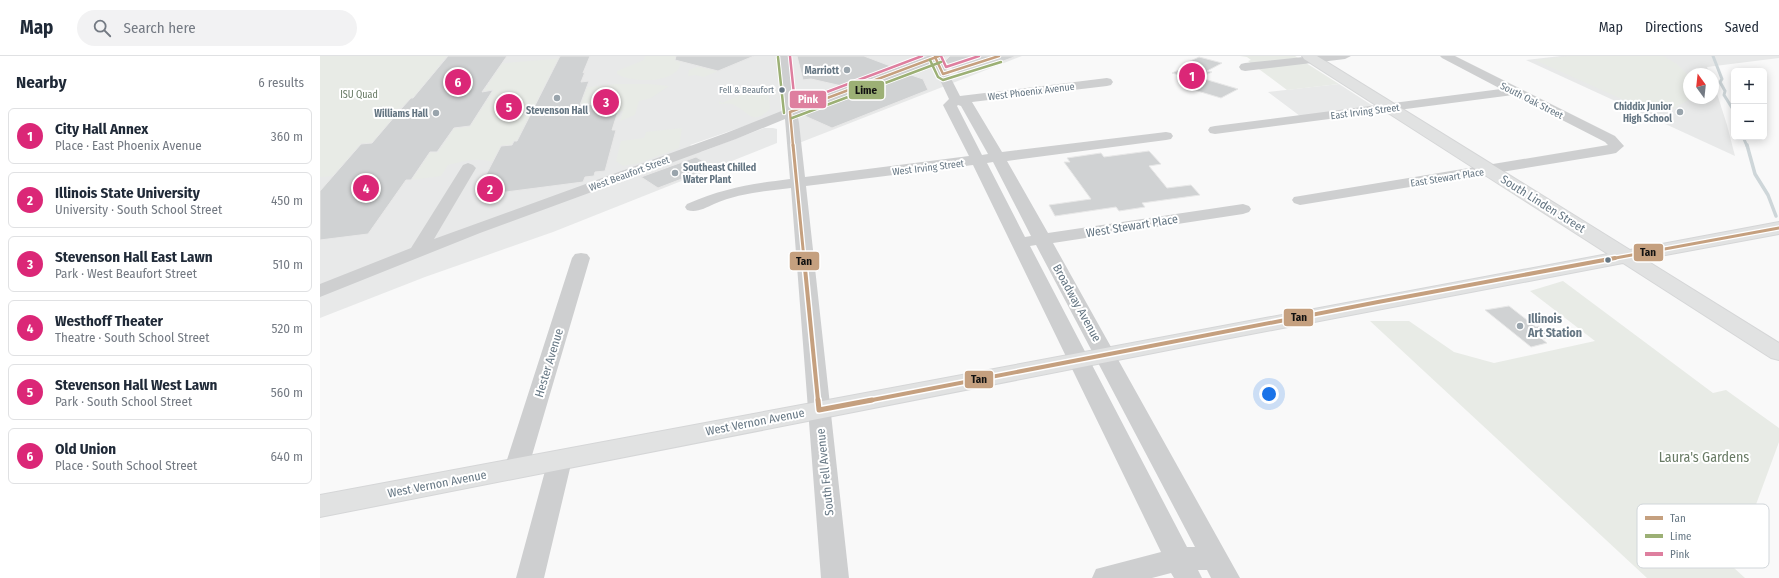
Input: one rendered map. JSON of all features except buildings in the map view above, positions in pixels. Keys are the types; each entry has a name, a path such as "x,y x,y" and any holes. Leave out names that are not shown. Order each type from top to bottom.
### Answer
{"main road":[{"name":"South Linden Street","path":"1310,58 1779,353"},
{"name":"West Vernon Avenue","path":"320,506 1378,302 1779,228"}],"street":[{"name":"South Fell Avenue","path":"784,56 835,578"},
{"name":"West Beaufort Street","path":"320,291 480,227 724,138 936,56"},
{"name":"Broadway Avenue","path":"936,56 956,100 966,103 998,158 1220,568"},
{"path":"1245,67 1310,58 1345,56"},
{"name":"South Oak Street","path":"1446,56 1610,139 1617,146"},
{"name":"West Phoenix Avenue","path":"956,100 1107,82"},
{"name":"East Irving Street","path":"1215,130 1515,91"},
{"name":"Broadway Avenue","path":"956,100 950,105 1021,243 1184,569"},
{"name":"West Irving Street","path":"693,207 734,192 1166,136"},
{"name":"East Stewart Place","path":"1300,200 1612,150 1617,146"},
{"path":"418,251 468,168"},
{"name":"West Stewart Place","path":"1021,243 1243,209"},
{"name":"Hester Avenue","path":"516,469 581,258"},
{"path":"530,578 560,460"},
{"path":"1106,578 1184,569 1220,568"}],"shaded area":[{"path":"320,56 1022,56 799,143 799,107 690,145 701,152 764,128 777,129 777,143 553,232 425,277 320,318"},
{"name":"Chiddix Junior High School","path":"1561,56 1779,56 1779,58 1707,68 1683,68 1683,104 1719,104 1719,100 1735,156 1526,60"},
{"path":"1339,84 1373,106 1300,116 1268,92"}],"green space":[{"name":"ISU Quad","path":"320,56 447,56 416,95 402,107 396,109 390,117 394,117 375,143 361,144 333,176 320,177"},
{"path":"645,56 682,56 679,68 667,77 640,80 623,77 617,74 617,71 644,60"},
{"path":"1240,56 1295,56 1339,84 1287,90 1248,61 1251,60 1247,57"},
{"path":"1571,56 1663,56 1677,64 1683,70 1683,103 1671,110 1653,113 1535,60"},
{"path":"566,58 560,75 550,76 524,128 581,134 514,141 512,145 501,146 493,162 470,160 460,162 448,165 441,176 411,180 430,152 438,152 452,132 388,138 470,126 493,91 483,92 495,74 458,67"},
{"path":"699,66 718,71 704,77 695,75 688,76 689,70"},
{"path":"616,84 649,84 669,86 651,98 639,101 635,115 620,121 623,111 618,111 619,105 590,103 571,107 579,88"},
{"path":"748,89 769,95 770,109 758,117 754,117 732,104 719,104 719,101 722,103 749,91"},
{"path":"682,128 679,148 639,163 623,166 616,161 621,141 644,138 646,132"},
{"name":"Laura's Gardens","path":"1563,281 1713,393 1726,390 1779,428 1779,442 1756,504 1637,504 1637,568 1734,568 1745,578 1647,578 1370,321 1409,321 1454,352 1494,363 1595,341 1530,291"}],"waterway":[{"path":"1713,56 1722,79 1720,82 1725,91 1724,95 1731,106"},
{"path":"1744,140 1747,146"},
{"path":"1747,145 1755,174 1768,195 1776,216"}],"transit line":[{"name":"Pink","path":"790,56 795,104 922,56"},
{"name":"Tan","path":"790,112 939,56"},
{"name":"Pink","path":"941,56 946,67 979,56"},
{"name":"Tan","path":"935,57 943,74 999,56"},
{"name":"Lime","path":"778,57 784,113"},
{"name":"Lime","path":"930,60 938,77 943,80 1001,62"},
{"name":"Lime","path":"792,118 941,62"},
{"name":"Tan","path":"790,112 819,410"},
{"name":"Tan","path":"819,410 1378,302 1779,228"}],"place":[{"name":"Marriott","path":"847,70"},
{"name":"City Hall Annex","path":"1192,76"},
{"name":"Old Union","path":"458,82"},
{"name":"Fell & Beaufort","path":"782,90"},
{"name":"Stevenson Hall","path":"557,98"},
{"name":"Stevenson Hall East Lawn","path":"606,102"},
{"name":"Stevenson Hall West Lawn","path":"509,107"},
{"name":"Chiddix Junior High School","path":"1680,112"},
{"name":"Williams Hall","path":"436,113"},
{"name":"Southeast Chilled Water Plant","path":"675,173"},
{"name":"Westhoff Theater","path":"366,188"},
{"name":"Illinois State University","path":"490,189"},
{"name":"Illinois Art Station","path":"1520,326"}]}
